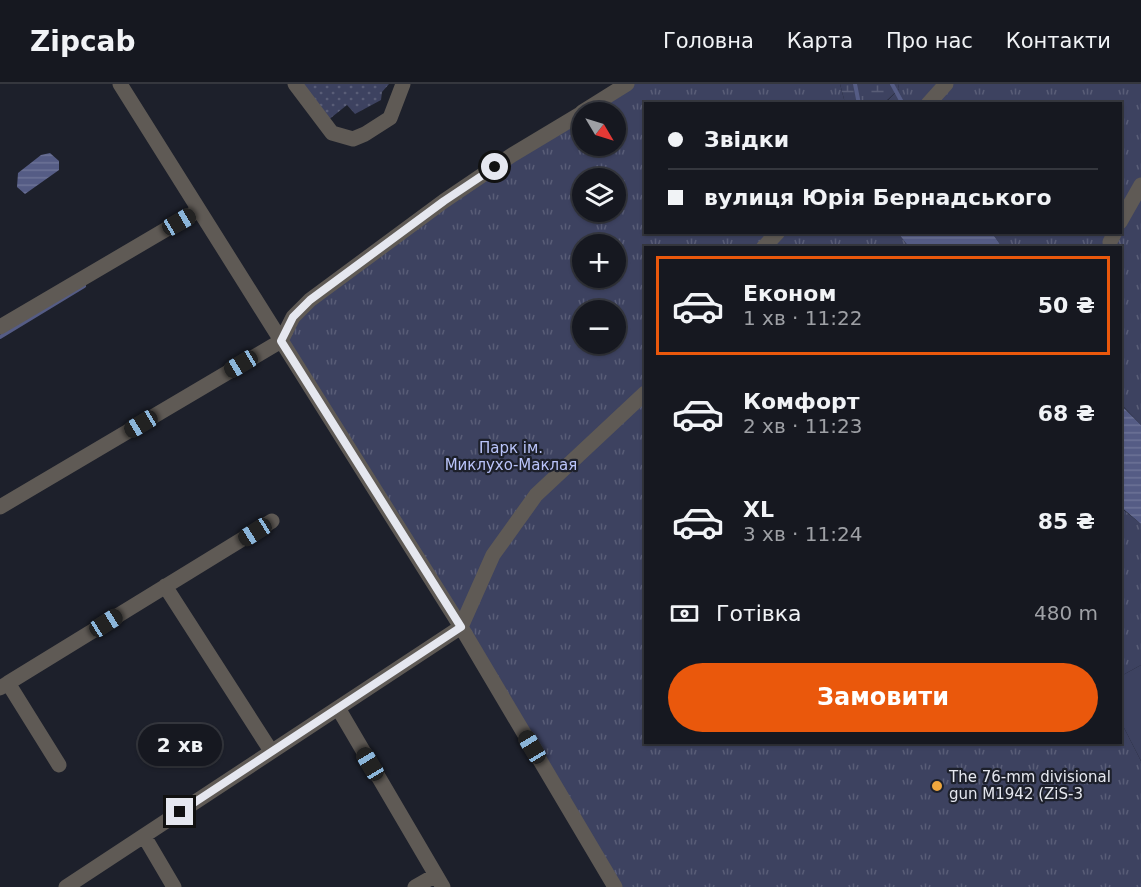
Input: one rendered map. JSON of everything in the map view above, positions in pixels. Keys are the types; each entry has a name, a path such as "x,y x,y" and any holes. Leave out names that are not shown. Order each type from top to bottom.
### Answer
{"street":[{"path":"120,84 461,627 615,887"},
{"path":"295,84 332,134 353,139 390,118 403,84"},
{"path":"598,102 627,84"},
{"path":"930,102 946,84"},
{"path":"0,507 281,341 293,317 310,300 444,201 572,118"},
{"path":"1122,218 1141,185"},
{"path":"0,327 199,210"},
{"path":"765,246 776,234"},
{"path":"1105,234 1110,242 1114,234"},
{"path":"66,887 461,627 493,555 536,495 644,394"},
{"path":"59,765 4,685 272,521"},
{"path":"165,586 271,751"},
{"path":"338,708 440,881 415,887"},
{"path":"144,836 174,887"}],"green space":[{"path":"301,84 389,84 382,92 381,100 355,114 347,105 327,121"},
{"name":"Парк ім. Миклухо-Маклая","path":"627,84 840,84 845,102 644,102 644,234 899,234 908,246 644,246 644,744 1122,744 1122,724 1141,761 1141,887 615,887 284,338 298,311 572,120 572,156 626,156 626,102 598,102"},
{"path":"840,84 898,84 899,89 885,102 845,102"},
{"path":"898,84 1141,84 1141,425 1122,405 1122,246 1001,246 993,234 1122,234 1122,102 886,102 899,89"},
{"path":"1122,509 1141,524 1141,665 1122,675"},
{"path":"1141,665 1141,761 1122,724 1122,675"}],"shaded area":[{"path":"50,153 59,161 59,170 25,194 17,187 18,173 41,155"},
{"path":"899,234 993,234 1001,246 908,246"},
{"path":"1122,406 1141,425 1141,524 1122,508"}],"waterway":[{"path":"855,84 859,102"},
{"path":"892,84 902,102"},
{"path":"0,337 84,286"}],"place":[{"name":"The 76-mm divisional gun M1942 (ZiS-3","path":"937,786"}],"route":[{"path":"180,812 461,627 281,341 293,317 302,306 444,201 495,167"}]}
